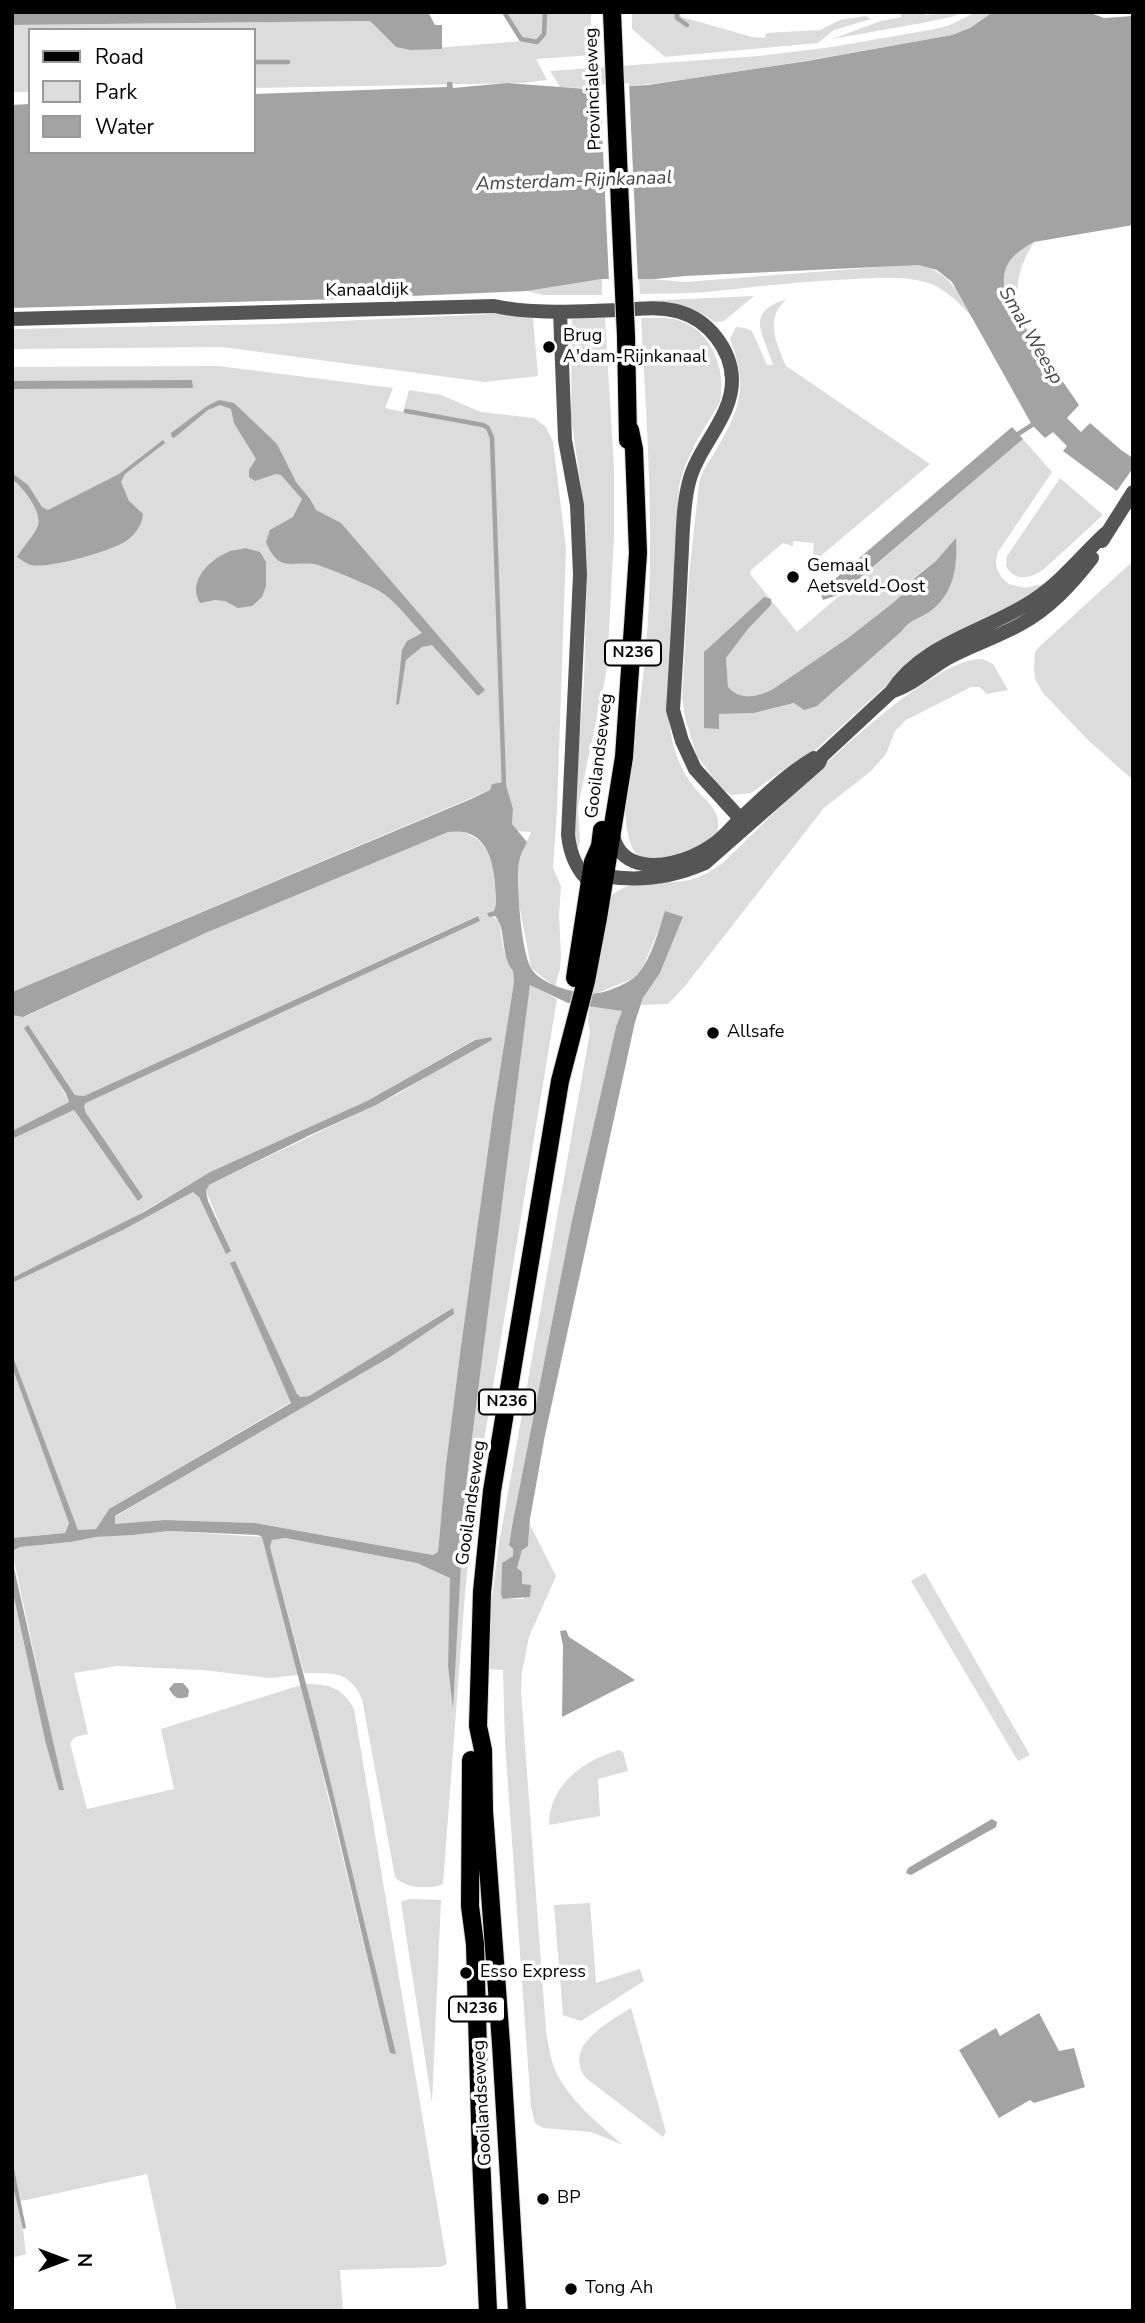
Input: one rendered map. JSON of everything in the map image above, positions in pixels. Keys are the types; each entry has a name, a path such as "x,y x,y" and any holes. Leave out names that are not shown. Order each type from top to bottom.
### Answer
{"main road":[{"name":"Provincialeweg","path":"612,21 620,206"},
{"name":"Gooilandseweg","path":"598,879 593,862 600,846 615,736 628,550 629,430 620,206"},
{"name":"Gooilandseweg","path":"517,2311 484,1811 483,1750 478,1726 486,1539 560,1081 559,1064 580,981 598,879 613,829 624,757 638,589 636,482 634,449 629,430"},
{"name":"Gooilandseweg","path":"478,1726 471,1749 470,1906 475,1944 488,2311"}],"street":[{"name":"Kanaaldijk","path":"12,319 494,306 516,311 560,312 659,309 690,316 715,334 728,358 732,379 726,407 694,466 685,501 673,710 682,741 695,769 744,822"},
{"path":"560,312 565,440 577,505 580,575 568,835 570,851 585,878 644,879 690,870 705,863 728,845 744,822"},
{"path":"613,829 613,839 622,854 642,864 678,862 712,846 819,763 822,755 891,692 905,687 946,659 1021,625 1042,611 1073,581 1097,552 1133,492"}],"green space":[{"path":"505,12 591,12 591,55 536,59 547,80 524,83 256,88 256,28 28,28 28,92 12,92 12,25 370,21 396,47 410,50 523,41"},
{"path":"632,12 678,12 682,17 752,37 765,38 766,33 820,30 840,20 866,16 871,19 834,30 818,43 665,57 632,29"},
{"path":"901,12 924,12 925,15 964,12 922,23 832,39 881,21 901,17"},
{"path":"976,12 993,12 970,28 952,35 680,80 620,87 560,87 550,71 759,56 832,47 935,29"},
{"path":"1034,242 1018,282 1024,326 1009,302 1004,280 1011,260"},
{"path":"919,264 939,273 952,284 972,317 939,288 917,280 899,278 820,281 697,293 640,294 639,278 685,282"},
{"path":"602,279 602,295 543,295 527,291"},
{"path":"754,296 724,321 715,322 680,305 641,301"},
{"path":"787,299 780,306 774,322 776,339 786,366 930,464 817,559 813,555 814,543 793,541 793,546 783,543 751,570 750,574 797,632 1023,439 1052,472 998,552 997,569 1009,584 1025,588 1047,583 897,676 802,762 782,771 751,793 731,795 720,787 697,756 685,718 682,697 689,575 700,479 725,435 739,396 739,370 730,339 736,327 752,331 767,365 773,365 760,325 765,311","holes":["956,539 952,579 936,605 908,624 817,706 795,703 754,713 719,714 704,652 763,598 771,605 726,658 728,687 744,696 755,696 773,689 848,638 910,588 912,579 936,561"]},
{"path":"513,313 533,318 538,376 485,382 222,347 12,349 12,329 276,324"},
{"path":"605,318 614,468 614,536 607,669 578,807 578,849 573,830 584,678 587,574 585,513 571,418 572,319"},
{"path":"641,318 674,319 687,323 697,331 713,351 722,389 720,402 696,442 679,486 668,706 678,760 688,779 714,810 718,827 713,839 685,853 655,860 636,854 629,839 626,821 627,780 640,702 649,606 650,510"},
{"path":"218,366 393,388 385,408 403,412 409,390 441,395 481,412 534,418 546,427 553,442 566,548 553,868 561,886 561,955 555,987 531,968 518,899 519,860 531,832 517,831 512,824 513,809 490,790 12,992 12,367"},
{"path":"1060,478 1103,515 1044,569 1024,577 1014,575 1006,566 1007,556"},
{"path":"1133,561 1133,780 1089,741 1043,693 1035,679 1034,668 1035,652 1038,648"},
{"path":"983,659 993,664 1008,690 987,694 980,687 971,687 906,720 895,731 886,754 871,771 824,808 668,1004 641,1005 660,973 683,918 666,912 643,967 634,978 592,993 608,898 619,890 638,883 689,880 716,868 810,778 887,710 924,683 957,665"},
{"path":"457,831 475,838 486,849 494,874 496,898 494,911 488,913 499,921 514,982 461,1346 438,1552 433,1555 255,1523 165,1520 115,1525 115,1517 454,1315 309,1396 302,1397 297,1394 230,1263 291,1402 109,1509 96,1529 78,1530 12,1354 12,1283 123,1230 193,1192 199,1197 231,1252 206,1191 209,1185 398,1094 491,1037 474,1040 367,1101 210,1172 126,1222 12,1278 12,1139 74,1110 138,1200 86,1113 86,1103 480,921 477,916 84,1096 75,1095 28,1026 69,1102 12,1131 12,1015 24,1017 208,932 448,832"},
{"path":"530,984 557,999 476,1490 465,1593 443,1884 418,1887 404,1884 395,1877 362,1699 351,1682 339,1675 304,1673 270,1547 272,1540 284,1538 417,1563 451,1578 448,1666 453,1703 465,1493"},
{"path":"590,1005 622,1011 616,1027 572,1220 512,1526 509,1545 513,1549 513,1556 502,1563 501,1595 503,1599 524,1599 517,1568 522,1549 528,1546 530,1525 556,1576 529,1637 521,1691 546,2031 554,2067 565,2088 588,2114 623,2145 591,2132 543,2128 535,2123 531,2107 505,1743 503,1670 488,1669 491,1606 498,1549 590,1032"},
{"path":"12,1367 69,1522 65,1533 12,1538"},
{"path":"169,1531 263,1537 298,1675 270,1678 203,1670 117,1666 74,1673 88,1734 75,1737 70,1743 87,1809 174,1789 161,1729 301,1685 390,2053 306,1684 322,1685 340,1692 354,1709 447,2264 440,2267 340,2270 343,2311 177,2311 147,2174 21,2201 12,2166 12,1588 45,1740 63,1789 12,1551 20,1547 96,1537"},
{"path":"925,1573 1030,1755 1018,1761 911,1581"},
{"path":"619,1750 623,1752 628,1771 598,1779 600,1816 549,1825 555,1798 571,1776 593,1760"},
{"path":"409,1899 441,1900 432,2103 401,1902"},
{"path":"590,1903 596,1983 640,1969 644,1981 581,2021 563,2015 554,1905"},
{"path":"631,2008 666,2132 663,2137 586,2078 580,2066 584,2045 591,2036"},
{"path":"12,2182 26,2254 12,2258"}],"water":[{"path":"12,12 428,12 435,25 442,25 442,49 410,50 396,47 370,21 12,25"},
{"path":"993,12 1088,12 1104,18 1133,16 1133,225 1034,242 1011,260 1006,267 1004,283 1009,304 1079,405 1067,418 1081,432 1090,423 1133,458 1133,503 1063,451 1067,446 1053,432 1045,438 1032,425 952,282 937,270 919,265 655,279 602,279 527,291 12,308 12,105 28,104 28,154 256,154 256,94 447,87 447,82 452,82 453,88 507,83 586,89 648,85 807,61 952,35 970,28"},
{"path":"192,380 193,388 12,389 12,381"},
{"path":"219,400 234,403 277,444 296,482 316,510 341,523 485,690 478,696 432,645 422,647 406,660 399,704 396,705 402,650 407,641 422,633 379,591 314,564 286,564 276,558 266,542 270,530 293,517 302,499 281,475 255,481 249,477 249,470 256,459 234,423 231,409 220,405 208,410 174,438 171,436 171,433 207,406"},
{"path":"1012,427 1023,439 841,594 823,600 821,594 828,585"},
{"path":"163,440 165,443 125,474 121,482 129,501 143,514 140,526 130,538 94,554 65,562 40,566 27,564 17,557 39,522 36,509 22,488 12,479 12,473 28,485 42,507 48,510 119,474"},
{"path":"956,538 953,579 944,597 929,612 908,624 817,706 804,710 794,703 754,713 719,714 719,729 704,728 704,652 764,597 771,599 771,605 726,658 728,687 744,696 755,696 773,689 848,638 910,588 912,580 936,561"},
{"path":"245,548 260,552 266,562 266,586 262,597 252,606 238,608 225,601 200,603 196,588 205,568 226,553"},
{"path":"505,782 513,809 512,824 527,842 518,872 520,916 527,959 536,974 552,984 582,993 599,993 619,986 634,978 647,961 665,911 683,917 660,973 643,998 635,1022 545,1435 530,1519 528,1546 522,1550 517,1568 522,1572 522,1584 531,1585 530,1597 503,1599 502,1563 513,1556 513,1549 509,1545 512,1526 572,1220 616,1027 622,1011 568,1003 530,985 465,1493 453,1709 448,1666 450,1578 417,1563 285,1538 272,1540 270,1547 316,1722 396,2054 390,2053 330,1800 262,1537 169,1531 96,1537 20,1547 12,1551 12,1538 65,1533 69,1523 12,1367 12,1354 78,1530 96,1529 109,1509 291,1403 230,1263 235,1261 297,1394 301,1397 309,1396 453,1308 454,1314 390,1357 115,1516 115,1524 165,1520 255,1523 433,1555 438,1552 461,1346 514,982 499,921 495,916 489,917 487,913 494,911 496,901 494,872 488,853 484,845 470,834 448,832 208,932 23,1017 12,1015 12,992 471,799 490,790 492,784"},
{"path":"478,916 480,921 86,1103 86,1113 143,1197 138,1201 74,1110 12,1139 12,1131 69,1102 24,1028 28,1025 75,1095 84,1096"},
{"path":"491,1037 492,1040 376,1105 209,1185 206,1191 208,1201 231,1251 226,1254 199,1197 193,1192 123,1230 12,1283 12,1278 144,1212 210,1172 367,1101 475,1040"},
{"path":"12,1559 64,1790 59,1790 45,1740 12,1588"},
{"path":"566,1630 569,1637 635,1680 562,1717 563,1646 560,1631"},
{"path":"174,1683 183,1683 189,1690 188,1697 175,1696 169,1689"},
{"path":"992,1819 997,1822 996,1827 911,1875 906,1873 908,1868"},
{"path":"1039,2013 1059,2051 1074,2048 1085,2087 1034,2103 1030,2100 999,2118 959,2050 996,2028 1000,2036"},
{"path":"12,2159 26,2228 23,2229 12,2182"}],"pier":[{"path":"629,83 638,282 609,282 600,85"},
{"path":"1133,468 1133,506 1114,495"}],"waterway":[{"path":"504,12 521,39 537,42 544,34 545,12"},
{"path":"677,12 677,18 687,25"},
{"path":"256,62 288,62"},
{"path":"406,411 483,425 488,428 492,438 504,786"},
{"path":"1018,434 1032,425"}],"place":[{"name":"Brug A'dam-Rijnkanaal","path":"549,347"},
{"name":"Gemaal Aetsveld-Oost","path":"793,577"},
{"name":"Allsafe","path":"713,1033"},
{"name":"Esso Express","path":"466,1973"},
{"name":"BP","path":"543,2199"},
{"name":"Tong Ah","path":"571,2289"}],"water label":[{"name":"Amsterdam-Rijnkanaal","path":"574,182"},
{"name":"Smal Weesp","path":"1030,336"}]}
